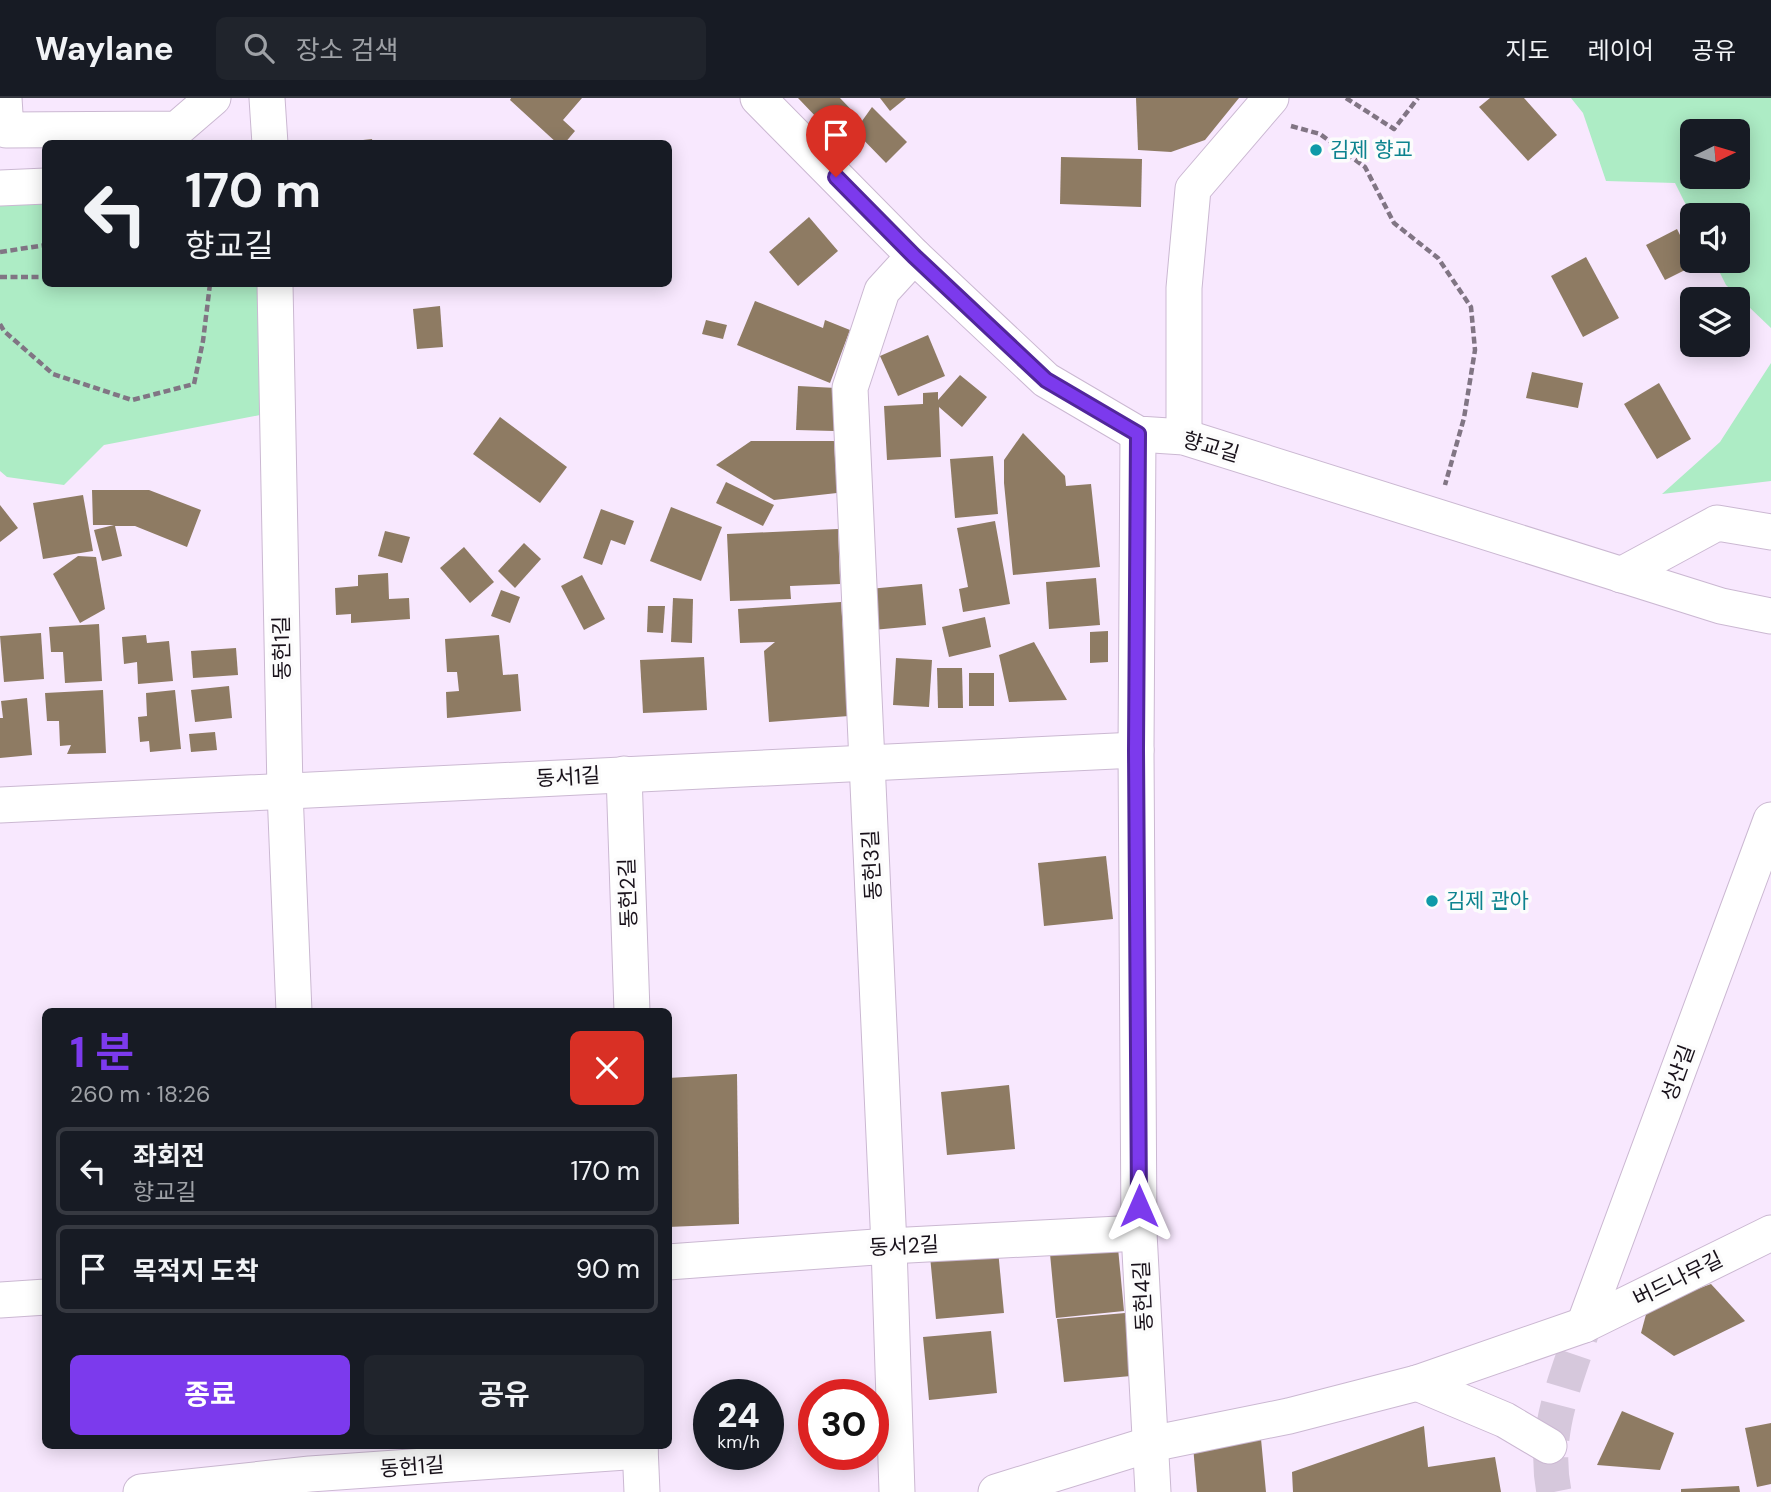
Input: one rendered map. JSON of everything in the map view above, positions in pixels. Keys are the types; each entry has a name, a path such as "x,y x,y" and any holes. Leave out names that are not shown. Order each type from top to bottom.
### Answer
{"street":[{"path":"4,98 6,130 177,129 213,98"},
{"path":"267,98 270,140"},
{"name":"향교길","path":"758,98 914,256 1046,380 1138,434 1184,437 1721,607 1771,616"},
{"path":"1184,437 1184,288 1193,189 1264,107"},
{"path":"0,188 42,186"},
{"name":"동헌3길","path":"897,1492 889,1247 850,388 882,291 914,256"},
{"name":"동헌1길","path":"275,287 285,791 294,1008"},
{"name":"동헌4길","path":"1138,434 1136,750 1139,1233 1153,1492"},
{"path":"1621,575 1717,523 1771,532"},
{"name":"동서1길","path":"0,806 1136,750"},
{"name":"동헌2길","path":"624,774 632,1008"},
{"name":"성산길","path":"1584,1325 1771,820"},
{"name":"동서2길","path":"672,1262 1139,1233"},
{"name":"버드나무길","path":"1584,1325 1771,1233"},
{"path":"0,1300 42,1297"},
{"path":"996,1492 1151,1444 1289,1416 1418,1383 1584,1325"},
{"path":"1418,1383 1505,1420 1549,1446"},
{"name":"동헌1길","path":"141,1492 310,1471 626,1449"},
{"path":"640,1449 642,1492"}],"path":[{"path":"1346,98 1394,129 1418,98"},
{"path":"1264,107 1320,134 1365,167 1394,223 1438,258 1471,307 1475,350 1464,418 1436,517"},
{"path":"0,252 42,246"},
{"path":"0,277 42,277"},
{"path":"0,324 4,331 52,374 132,400 194,384 210,287"}],"green space":[{"path":"1571,98 1771,98 1771,328 1750,308 1750,287 1728,287 1720,273 1750,273 1750,203 1685,203 1675,183 1606,181 1583,113"},
{"path":"42,197 42,287 260,287 260,415 104,445 64,485 7,477 0,471 0,198"},
{"path":"1771,363 1771,481 1662,494 1720,442"}],"building":[{"path":"582,98 563,120 575,131 567,140 554,140 510,100"},
{"path":"798,98 840,98 862,121 872,107 907,142 886,163 853,129 840,142"},
{"path":"880,98 906,98 890,111"},
{"path":"1136,98 1239,98 1205,140 1171,152 1138,150"},
{"path":"1490,98 1524,98 1557,135 1528,161 1479,107"},
{"path":"1061,157 1142,159 1141,207 1060,204"},
{"path":"809,217 838,251 798,286 769,252"},
{"path":"1677,229 1680,235 1680,272 1665,280 1646,245"},
{"path":"1586,257 1619,318 1583,337 1551,276"},
{"path":"755,301 823,328 825,320 850,330 830,383 737,345"},
{"path":"440,306 443,347 417,349 413,309"},
{"path":"706,320 727,325 723,339 702,334"},
{"path":"928,335 945,376 898,396 880,356"},
{"path":"1532,372 1583,383 1578,408 1526,398"},
{"path":"960,375 987,397 962,427 939,407 941,457 887,460 884,406 923,404 923,393 938,392 938,400"},
{"path":"1659,383 1691,439 1657,459 1624,404"},
{"path":"798,386 836,388 834,431 796,430"},
{"path":"500,417 567,467 540,503 473,454"},
{"path":"1023,433 1065,476 1066,486 1091,484 1100,567 1013,575 1004,460"},
{"path":"751,441 834,441 837,493 774,500 716,465"},
{"path":"993,456 998,514 955,518 950,459"},
{"path":"726,482 774,505 763,526 716,503"},
{"path":"92,490 149,490 201,510 187,547 135,526 115,526 122,556 102,561 94,530 114,525 93,525"},
{"path":"83,495 93,551 43,559 33,503"},
{"path":"0,505 18,528 0,542"},
{"path":"671,507 722,527 701,581 650,561"},
{"path":"601,509 634,521 625,545 611,540 602,565 583,558"},
{"path":"995,521 1010,604 963,612 959,589 968,587 957,528"},
{"path":"838,529 840,584 790,586 791,599 730,601 727,534"},
{"path":"385,531 410,537 402,563 378,556"},
{"path":"524,543 541,559 515,588 498,571"},
{"path":"464,547 494,582 470,603 440,568"},
{"path":"78,556 96,557 105,609 80,623 53,574"},
{"path":"388,573 389,599 409,598 410,619 351,623 351,614 336,615 335,588 358,586 358,575"},
{"path":"582,575 605,619 584,630 561,586"},
{"path":"1096,578 1100,625 1049,629 1046,582"},
{"path":"922,584 926,625 873,630 869,589"},
{"path":"501,590 520,597 510,623 491,616"},
{"path":"673,598 693,599 692,643 671,642"},
{"path":"841,602 849,716 769,722 764,651 775,642 740,643 738,609"},
{"path":"648,606 665,606 663,633 647,632"},
{"path":"985,617 991,647 949,657 942,627"},
{"path":"99,624 102,681 65,683 63,652 51,652 49,627"},
{"path":"1108,631 1108,662 1090,663 1090,632"},
{"path":"41,633 44,679 4,682 0,636"},
{"path":"146,635 147,643 169,641 173,681 138,684 137,662 124,664 122,637"},
{"path":"499,635 503,675 518,674 521,711 447,718 446,692 459,691 457,672 447,672 445,639"},
{"path":"1034,642 1067,700 1009,702 999,655"},
{"path":"236,648 238,675 193,678 191,651"},
{"path":"704,657 707,710 643,713 640,660"},
{"path":"896,658 932,660 929,707 893,705"},
{"path":"937,668 962,668 963,708 938,708"},
{"path":"969,673 994,673 994,706 969,706"},
{"path":"229,686 232,718 195,722 191,690"},
{"path":"103,690 106,753 67,754 71,745 60,746 59,721 47,721 45,693"},
{"path":"175,690 181,749 150,752 149,741 140,742 138,717 147,716 146,693"},
{"path":"27,698 32,755 0,758 0,718 3,718 1,701"},
{"path":"215,732 217,750 191,752 189,734"},
{"path":"1106,856 1113,919 1044,926 1038,863"},
{"path":"737,1074 739,1224 672,1227 672,1078"},
{"path":"1009,1085 1015,1149 947,1155 941,1092"},
{"path":"1118,1248 1124,1311 1056,1318 1050,1254"},
{"path":"998,1250 1004,1313 936,1319 930,1256"},
{"path":"1711,1284 1745,1321 1674,1356 1641,1333 1648,1307"},
{"path":"1125,1313 1131,1376 1064,1382 1057,1319"},
{"path":"991,1331 997,1393 929,1400 923,1337"},
{"path":"1622,1411 1674,1433 1660,1470 1597,1465"},
{"path":"1771,1423 1771,1484 1757,1487 1745,1428"},
{"path":"1424,1426 1428,1467 1495,1457 1501,1492 1293,1492 1292,1472"},
{"path":"1261,1439 1266,1492 1197,1492 1193,1446"},
{"path":"1739,1486 1740,1492 1681,1492 1681,1489"}],"tunnel":[{"path":"1554,1492 1551,1470 1553,1428 1563,1387 1584,1325"}],"place":[{"name":"김제 향교","path":"1316,150"},
{"name":"김제 관아","path":"1432,901"}],"route":[{"path":"836,177 914,256 1046,380 1138,434 1136,750 1139,1206"}]}
